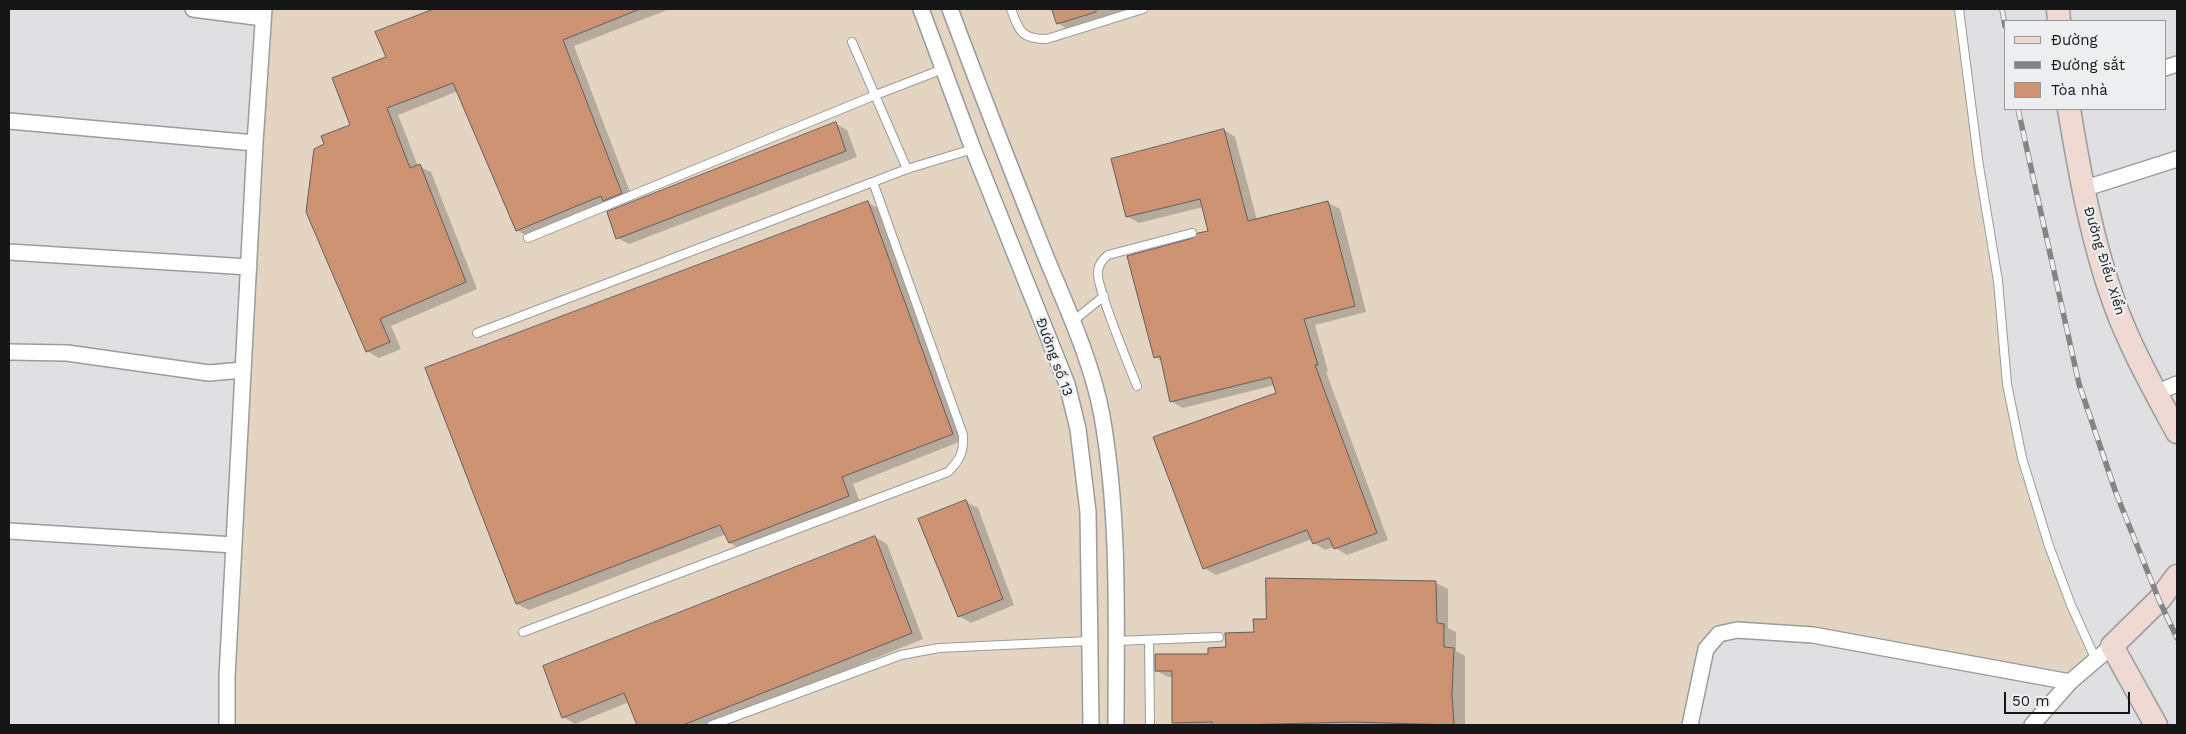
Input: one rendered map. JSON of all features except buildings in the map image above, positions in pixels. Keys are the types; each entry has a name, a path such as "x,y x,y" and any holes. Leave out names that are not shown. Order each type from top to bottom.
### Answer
{"street":[{"path":"193,9 264,14 255,143 226,677 227,725"},
{"name":"Đường số 13","path":"921,9 973,149 1067,384 1078,429 1088,512 1091,725"},
{"name":"Đường số 13","path":"950,9 999,140 1083,350 1101,415 1110,476 1116,539 1116,725"},
{"name":"Đường Điểu Xiển","path":"2069,110 2083,189 2115,305 2177,432"},
{"path":"9,121 255,143"},
{"path":"973,149 999,140"},
{"path":"2083,189 2177,159"},
{"path":"9,252 249,267"},
{"path":"9,352 67,353 210,373 243,370"},
{"path":"2156,392 2177,384"},
{"path":"9,531 234,545"},
{"path":"2032,725 2070,682 2104,653 2159,600 2177,576"},
{"path":"1690,725 1706,649 1719,634 1737,630 1813,635 2070,682"},
{"path":"1089,641 1116,641"},
{"path":"2104,653 2156,725"}],"lane":[{"path":"1011,9 1022,34 1032,39 1047,39 1143,9"},
{"path":"1960,9 1979,166 1998,281 2007,384 2022,458 2049,546 2072,605 2104,653"},
{"path":"852,42 873,96 907,170"},
{"path":"528,238 873,96 943,70"},
{"path":"477,332 873,182 973,149"},
{"path":"523,632 948,472 958,462 964,450 963,435 873,182"},
{"path":"1137,386 1097,273 1100,262 1108,255 1192,232"},
{"path":"1072,322 1104,296"},
{"path":"1116,641 1219,637"},
{"path":"1149,640 1150,725"},
{"path":"712,725 909,653 939,648 1089,641"}],"shaded area":[{"path":"270,9 1956,9 1976,168 1994,282 2003,383 2018,460 2047,548 2091,657 2068,676 1716,628 1684,725 233,725 232,677"}],"railway":[{"path":"2002,9 2004,20"},
{"path":"2018,110 2079,384 2116,493 2159,600 2177,638"}]}
